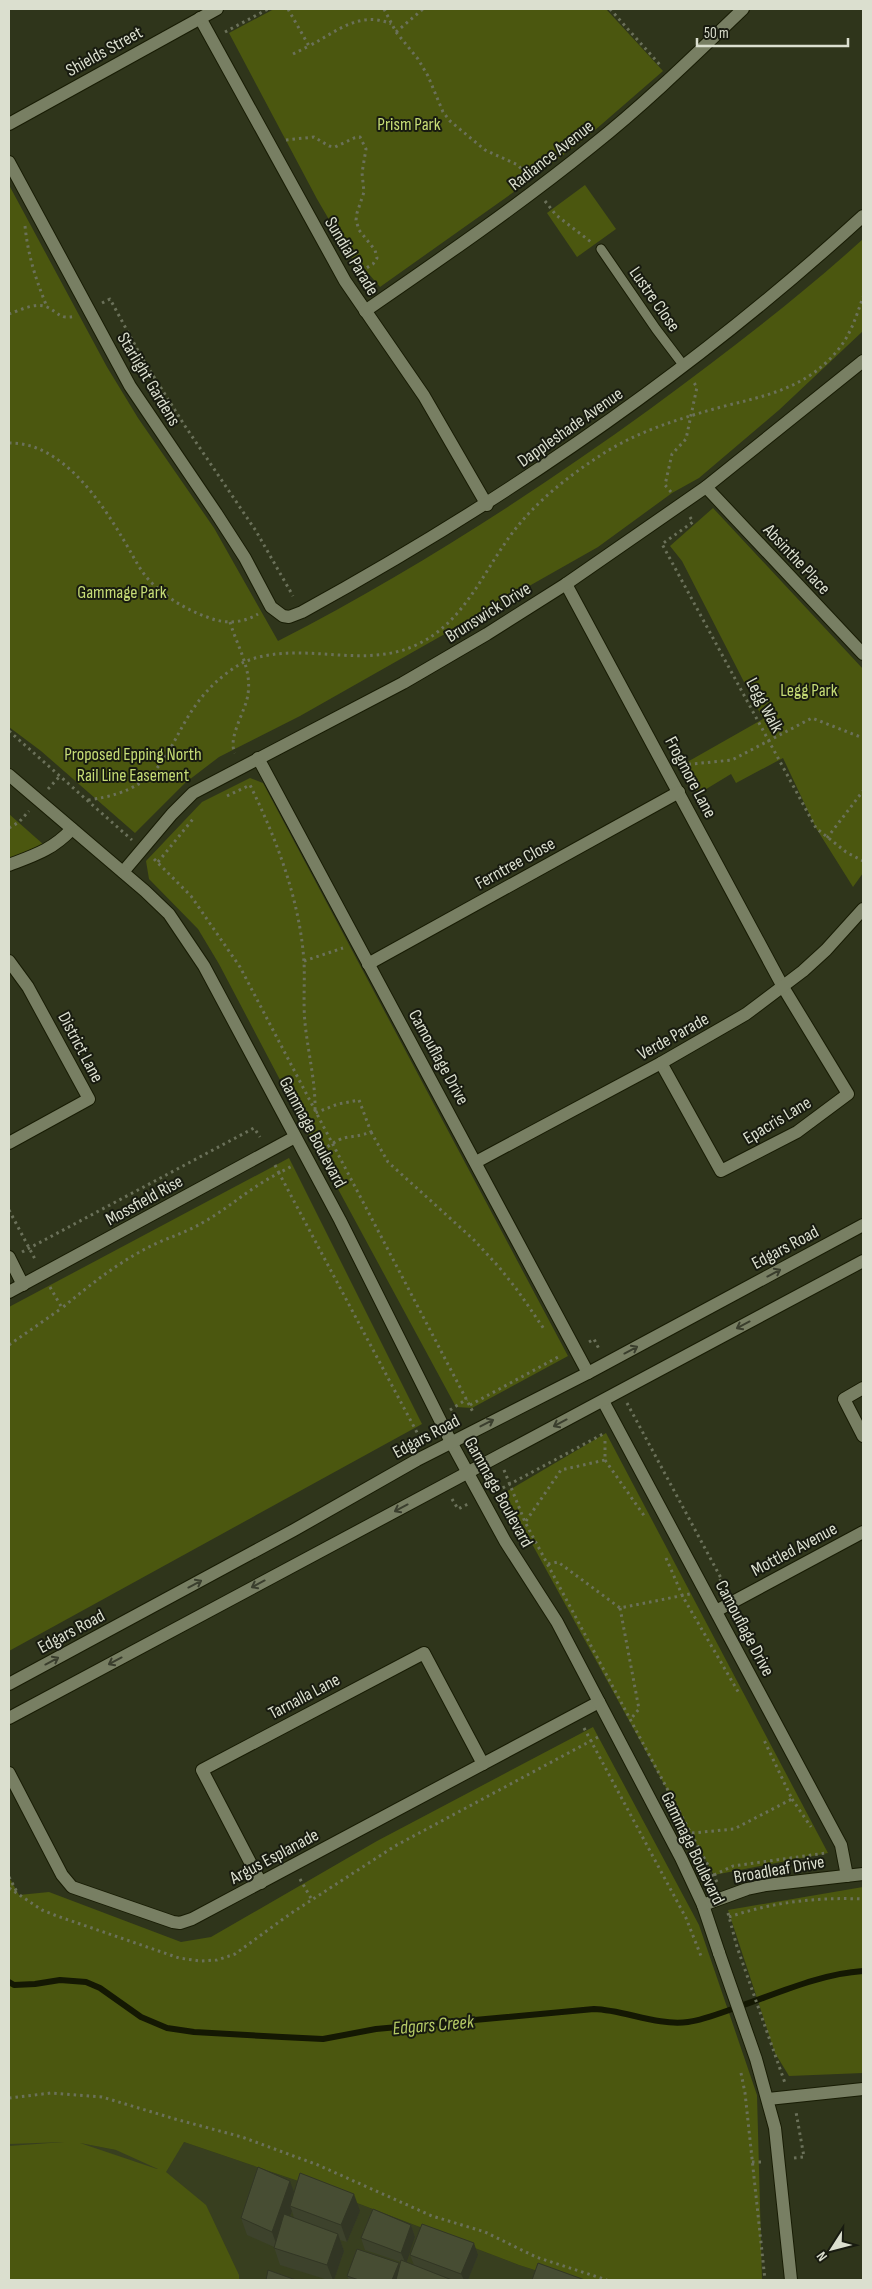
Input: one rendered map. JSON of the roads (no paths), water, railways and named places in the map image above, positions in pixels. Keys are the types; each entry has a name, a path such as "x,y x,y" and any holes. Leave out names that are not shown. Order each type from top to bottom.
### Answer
{"street":[{"name":"Shields Street","path":"11,118 217,9"},
{"name":"Radiance Avenue","path":"365,311 536,189 592,146 673,76 743,9"},
{"name":"Sundial Parade","path":"200,18 345,281 424,396 487,504"},
{"name":"Starlight Gardens","path":"9,162 130,386 245,558 271,607"},
{"name":"Dappleshade Avenue","path":"271,607 283,616 289,617 302,612 377,571 487,504 576,445 684,366 765,301 863,216"},
{"name":"Brunswick Drive","path":"123,872 172,814 194,794 242,766 355,710 566,584 682,506 863,361"},
{"name":"Absinthe Place","path":"706,487 863,654"},
{"name":"Frogmore Lane","path":"566,584 783,988"},
{"name":"Camouflage Drive","path":"258,758 588,1373"},
{"name":"Gammage Boulevard","path":"9,775 123,872 169,914 204,966 340,1220 451,1442 505,1541 557,1622 681,1858 703,1905 768,2099 780,2160 791,2280"},
{"name":"Ferntree Close","path":"368,964 679,792"},
{"path":"9,865 46,851 59,842 72,829"},
{"name":"Verde Parade","path":"476,1162 661,1063 746,1014 783,988 826,950 863,909"},
{"name":"District Lane","path":"9,961 28,987 89,1099 9,1143"},
{"name":"Epacris Lane","path":"661,1063 721,1171 797,1132 848,1094 783,988"},
{"name":"Mossfield Rise","path":"9,1292 295,1138"},
{"name":"Edgars Road","path":"9,1684 294,1530 428,1454 588,1373 863,1225"},
{"path":"9,1258 23,1285"},
{"path":"9,1718 863,1260"},
{"path":"863,1388 844,1399 863,1436"},
{"name":"Camouflage Drive","path":"603,1401 841,1844 847,1876"},
{"name":"Mottled Avenue","path":"716,1611 863,1532"},
{"name":"Tarnalla Lane","path":"261,1883 202,1770 424,1653 483,1764"},
{"name":"Argus Esplanade","path":"9,1773 67,1882 77,1890 180,1923 192,1920 599,1702"},
{"name":"Broadleaf Drive","path":"703,1905 747,1889 766,1885 863,1874"},
{"path":"768,2099 863,2089"}],"lane":[{"name":"Lustre Close","path":"601,249 684,366"}],"waterway":[{"name":"Edgars Creek","path":"9,1982 14,1985 60,1980 86,1982 100,1988 141,2017 167,2028 194,2032 323,2039 376,2029 594,2009 664,2022 688,2022 716,2015 829,1976 863,1971"}],"park label":[{"name":"Prism Park","path":"409,124"},
{"name":"Gammage Park","path":"122,592"},
{"name":"Legg Park","path":"809,690"},
{"name":"Proposed Epping North Rail Line Easement","path":"133,764"}]}
